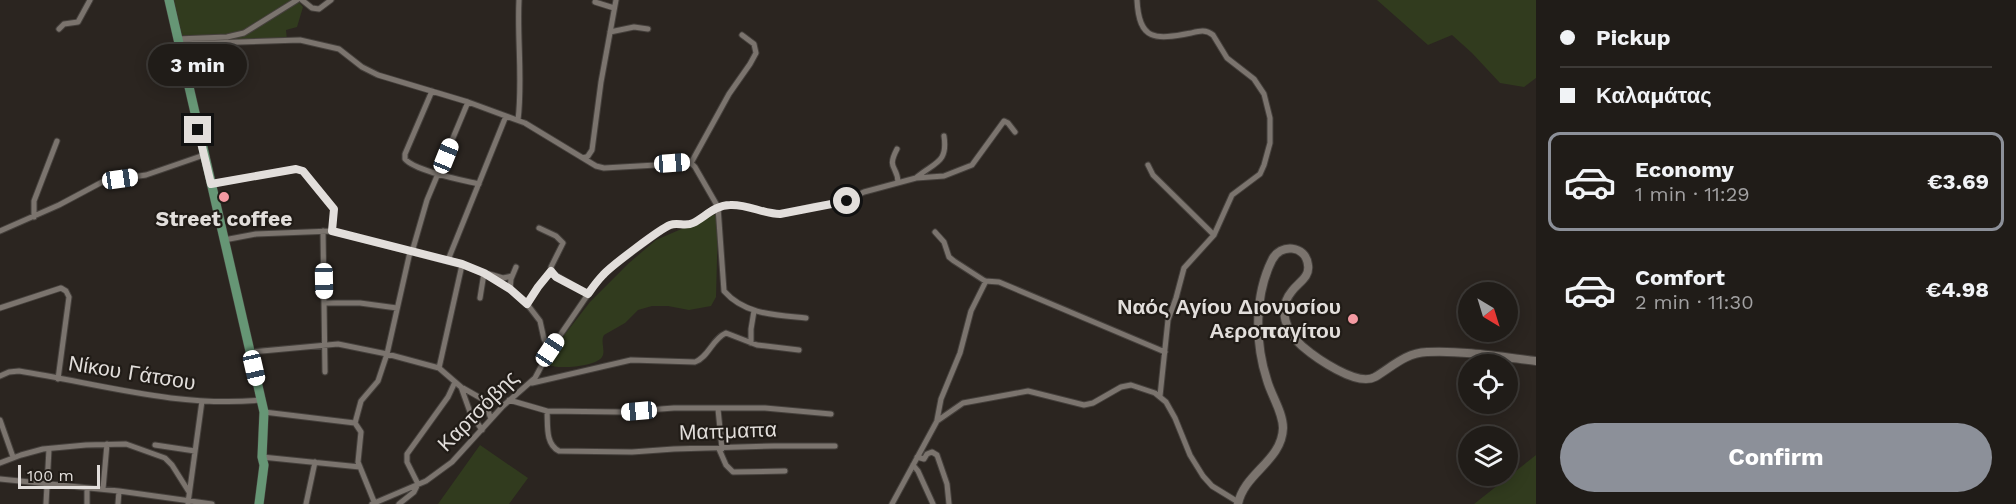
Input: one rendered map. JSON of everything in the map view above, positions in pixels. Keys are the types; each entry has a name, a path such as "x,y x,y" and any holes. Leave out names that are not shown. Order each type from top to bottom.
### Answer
{"main road":[{"path":"168,0 264,412 262,457 264,465 259,504"},
{"path":"1238,503 1242,490 1250,478 1274,453 1281,440 1282,422 1261,359 1258,322 1265,279 1273,258 1280,250 1297,249 1305,256 1308,264 1305,278 1291,292 1285,304 1284,318 1290,333 1302,346 1351,377 1364,380 1372,378 1401,359 1423,352 1536,360"},
{"path":"253,504 258,464 262,457"}],"street":[{"path":"59,29 64,24 78,22 90,0"},
{"path":"178,42 244,33 297,0"},
{"path":"302,0 312,8 319,9 331,0"},
{"path":"518,120 521,72 519,0"},
{"path":"584,158 592,150 601,82 616,0"},
{"path":"1137,0 1138,21 1149,34 1163,36 1210,32 1227,58 1254,79 1264,94 1270,118 1271,135 1264,165 1256,178 1232,195 1215,235 1184,268 1168,320 1160,396"},
{"path":"595,2 614,8"},
{"path":"610,32 634,27 648,29"},
{"path":"691,163 729,94 756,53 754,44 742,35"},
{"path":"178,42 300,40 313,42 344,51 356,63 378,75 468,102 518,120 596,166 604,168 691,163 695,166 718,207 721,222 723,287 727,294 737,303 754,311 806,318"},
{"path":"432,91 404,157 410,164 479,184"},
{"path":"374,504 358,462 361,432 356,423 361,401 378,381 387,354 411,252 427,200 468,102"},
{"path":"448,260 506,116"},
{"path":"718,207 732,204 773,214 840,203 860,194 916,178 938,178 970,167 1004,122 1008,123 1015,132"},
{"path":"916,178 943,157 944,136"},
{"path":"34,217 34,201 57,141"},
{"path":"897,149 891,163 897,174 898,183"},
{"path":"0,231 34,217 104,181 146,175 204,155"},
{"path":"1148,165 1152,175 1215,235"},
{"path":"211,184 296,169 303,171 334,209 332,231"},
{"name":"Καρτσόβης","path":"374,504 429,480 452,462 509,400 531,383 588,294 608,270 662,230 676,224 691,224 718,207"},
{"path":"527,304 551,271 563,243 556,236 539,228"},
{"path":"323,231 325,372"},
{"path":"224,240 256,234 332,231 462,264 484,273 510,289 527,304 540,321 544,339 550,350"},
{"path":"935,232 944,242 951,259 986,281 999,282 1165,352"},
{"path":"439,368 462,264"},
{"path":"510,289 516,267"},
{"path":"551,271 556,277 588,294"},
{"path":"484,273 489,272 503,278 512,276"},
{"path":"480,298 484,273"},
{"path":"892,504 937,421 941,399 960,353 971,311 986,281"},
{"path":"0,308 61,288 66,291 69,297 58,379"},
{"path":"324,303 360,303 397,308"},
{"path":"751,343 754,311"},
{"path":"531,383 631,360 695,362 702,359 717,339 726,333 771,348 799,350"},
{"path":"250,352 338,344 439,368 461,387 484,400 491,419"},
{"name":"Νίκου Γάτσου","path":"0,376 19,371 173,399 234,402 261,400"},
{"path":"399,504 414,492 418,484 406,456 448,397 455,382"},
{"path":"937,421 968,402 1020,392 1032,392 1084,405 1093,403 1125,386 1140,387 1160,396 1171,409 1190,455 1203,476 1212,486 1238,503"},
{"path":"461,387 467,398 470,412 482,430"},
{"path":"509,400 547,411 621,412 674,408 774,409 831,414"},
{"path":"188,503 202,401"},
{"path":"718,409 723,461 733,472 785,471"},
{"name":"Μαπμαπα","path":"547,411 550,442 559,451 632,452 774,446 835,446"},
{"path":"264,412 356,423"},
{"path":"0,420 13,457"},
{"path":"103,489 107,444"},
{"path":"0,463 13,457 49,449 126,444 165,458 189,492"},
{"path":"154,445 195,451"},
{"path":"46,504 49,449"},
{"path":"917,457 922,459 930,453 937,455 947,484 949,504"},
{"path":"262,457 360,467"},
{"path":"306,504 315,462"},
{"path":"913,465 933,504"},
{"path":"0,479 103,489 188,503 212,504"},
{"path":"87,488 87,504"},
{"path":"118,504 119,491"}],"green space":[{"path":"174,0 297,0 303,7 297,27 286,30 287,40 195,42 191,35 182,35"},
{"path":"1377,0 1536,0 1536,78 1524,87 1500,83 1452,35 1428,45"},
{"path":"716,214 718,221 716,297 711,306 689,310 652,306 638,310 625,323 604,335 603,355 598,360 575,366 558,367 547,364 550,355 590,302 629,263 656,240"},
{"path":"480,445 528,478 509,504 438,504"},
{"path":"1536,455 1536,504 1474,504 1497,486 1518,486 1518,469"}],"place":[{"name":"Street coffee","path":"224,197"},
{"name":"Ναός Αγίου Διονυσίου Αεροπαγίτου","path":"1353,319"}],"route":[{"path":"198,130 211,184 296,169 306,172 334,209 332,231 462,264 484,273 510,289 527,304 551,271 556,277 588,294 608,270 667,226 691,224 718,207 732,204 780,214 847,201"}]}
